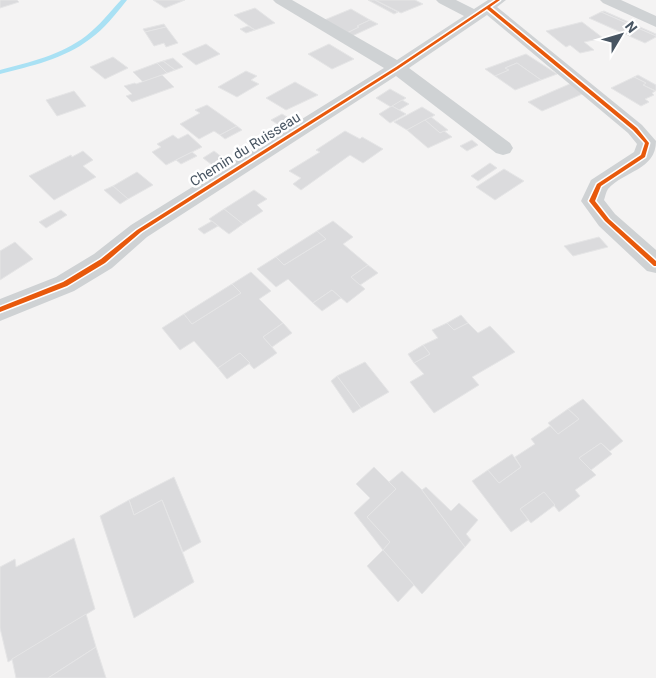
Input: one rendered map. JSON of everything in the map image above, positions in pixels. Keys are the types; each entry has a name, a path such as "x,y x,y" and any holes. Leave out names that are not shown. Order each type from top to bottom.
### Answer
{"street":[{"path":"281,0 397,68 503,148"},
{"path":"444,0 486,7 635,129 647,143 643,156 599,185 592,201 607,220 656,264"},
{"path":"608,0 656,22"},
{"name":"Chemin du Ruisseau","path":"0,310 66,284 96,266 139,231 397,68 486,7"}],"building":[{"path":"0,0 17,0 19,2 0,8"},
{"path":"153,0 185,0 165,8"},
{"path":"368,0 375,0 398,12 394,14"},
{"path":"375,0 415,0 423,4 401,13"},
{"path":"255,8 275,23 255,30 234,15"},
{"path":"351,9 370,20 345,34 322,21"},
{"path":"604,11 656,34 656,36 601,12"},
{"path":"601,12 656,37 645,43 589,18"},
{"path":"370,20 378,24 350,37 345,34 359,27 357,26"},
{"path":"582,22 603,38 584,42 594,50 580,53 570,45 566,47 546,31"},
{"path":"164,24 166,27 145,32 143,29"},
{"path":"248,26 255,30 246,33 240,29"},
{"path":"166,27 178,43 166,47 164,43 154,46 145,32"},
{"path":"206,44 220,54 196,65 182,54"},
{"path":"329,44 354,59 332,69 308,54"},
{"path":"526,54 557,74 541,80 517,63 505,68 509,70 495,76 485,69"},
{"path":"113,57 128,68 105,79 90,67"},
{"path":"173,58 183,67 175,70 163,61"},
{"path":"163,61 175,70 167,73 157,63"},
{"path":"157,63 167,73 143,82 133,72"},
{"path":"517,63 541,80 515,90 495,76 509,70 505,68"},
{"path":"246,71 257,76 251,80 259,84 237,97 218,87"},
{"path":"162,75 174,87 132,102 126,96 132,94 124,86"},
{"path":"638,75 656,85 656,91 643,85 646,83 634,77"},
{"path":"634,77 646,83 643,85 655,91 652,93 654,95 645,99 649,102 641,106 611,88"},
{"path":"295,82 318,95 286,110 266,98"},
{"path":"572,83 587,92 542,111 528,102"},
{"path":"390,89 406,98 391,107 376,98"},
{"path":"74,91 86,106 57,116 46,100"},
{"path":"402,100 409,104 399,110 392,106"},
{"path":"207,105 237,126 220,135 214,131 199,139 180,124 200,113 195,110"},
{"path":"392,106 406,114 390,123 379,114"},
{"path":"422,107 435,115 407,130 394,122"},
{"path":"282,114 292,120 282,127 271,120"},
{"path":"431,117 448,130 440,133 425,120"},
{"path":"425,120 440,133 444,131 452,137 428,148 407,130"},
{"path":"237,126 242,130 225,139 220,135"},
{"path":"345,131 360,139 362,137 383,149 363,163 350,155 301,190 293,184 301,178 289,171 320,152 316,150"},
{"path":"188,134 202,147 166,165 152,152 161,147 157,144 173,135 178,139"},
{"path":"472,140 478,145 467,151 460,146"},
{"path":"83,151 93,160 83,166 96,177 54,200 29,176 71,155 72,157"},
{"path":"214,151 227,161 216,168 203,158"},
{"path":"192,152 197,156 181,164 176,160"},
{"path":"490,163 497,168 478,181 471,176"},
{"path":"504,169 524,181 495,200 476,187"},
{"path":"137,172 153,185 128,199 113,186"},
{"path":"113,186 128,199 120,204 104,190"},
{"path":"254,190 267,199 257,205 263,211 243,224 224,209"},
{"path":"224,209 243,224 229,234 209,219"},
{"path":"61,210 67,215 46,228 39,222"},
{"path":"212,221 218,226 204,234 198,229"},
{"path":"333,221 353,237 343,244 368,265 351,277 365,289 347,303 332,290 313,303 288,279 276,287 257,269 276,257 284,265 326,239 317,231"},
{"path":"317,231 326,239 284,265 276,257"},
{"path":"599,237 608,247 573,256 564,246"},
{"path":"15,242 33,259 0,280 0,251"},
{"path":"368,265 378,273 360,285 351,277"},
{"path":"251,272 271,291 259,299 283,323 263,337 277,353 254,369 240,353 218,368 194,341 180,350 162,328 184,314 192,324 241,293 232,284"},
{"path":"232,284 241,293 192,324 184,314"},
{"path":"332,290 341,298 322,311 313,303"},
{"path":"461,315 468,323 454,330 447,323"},
{"path":"283,323 292,333 272,347 263,337"},
{"path":"447,323 454,330 468,323 478,333 490,326 515,352 472,377 479,385 434,413 410,382 424,374 414,363 430,354 423,345 438,338 432,330"},
{"path":"423,345 430,354 414,363 408,354"},
{"path":"240,353 250,363 227,379 218,368"},
{"path":"365,362 389,392 361,408 337,376"},
{"path":"337,376 361,408 353,413 331,381"},
{"path":"583,399 623,441 610,451 601,443 579,458 596,475 575,490 580,496 559,512 544,492 520,509 528,520 511,532 472,481 488,470 499,483 521,467 515,457 535,444 531,439 550,426 558,434 579,419 568,409"},
{"path":"568,409 579,419 558,434 548,423"},
{"path":"601,443 612,454 591,470 579,458"},
{"path":"512,454 521,467 499,483 488,470"},
{"path":"374,467 396,489 367,517 390,542 383,550 354,513 370,498 356,484"},
{"path":"402,471 422,490 465,547 422,594 383,550 390,542 367,517 396,489 389,482"},
{"path":"174,477 201,542 183,552 162,500 134,515 129,500"},
{"path":"426,487 451,511 459,503 478,520 466,534 471,540 465,547 422,490"},
{"path":"544,492 555,505 531,523 520,509"},
{"path":"129,500 134,515 162,500 194,582 134,618 100,516"},
{"path":"74,538 95,609 8,662 0,628 0,567 15,559 16,567"},
{"path":"383,550 414,585 398,602 367,566"},
{"path":"86,614 96,647 48,678 16,678 12,659"},
{"path":"96,647 106,678 48,678"}],"waterway":[{"path":"0,72 47,59 69,50 89,37 124,0"}],"cycle path":[{"path":"0,310 65,284 103,261 139,231 397,68 498,0"},
{"path":"487,7 635,129 647,143 643,156 599,185 592,201 607,220 656,264"}]}
